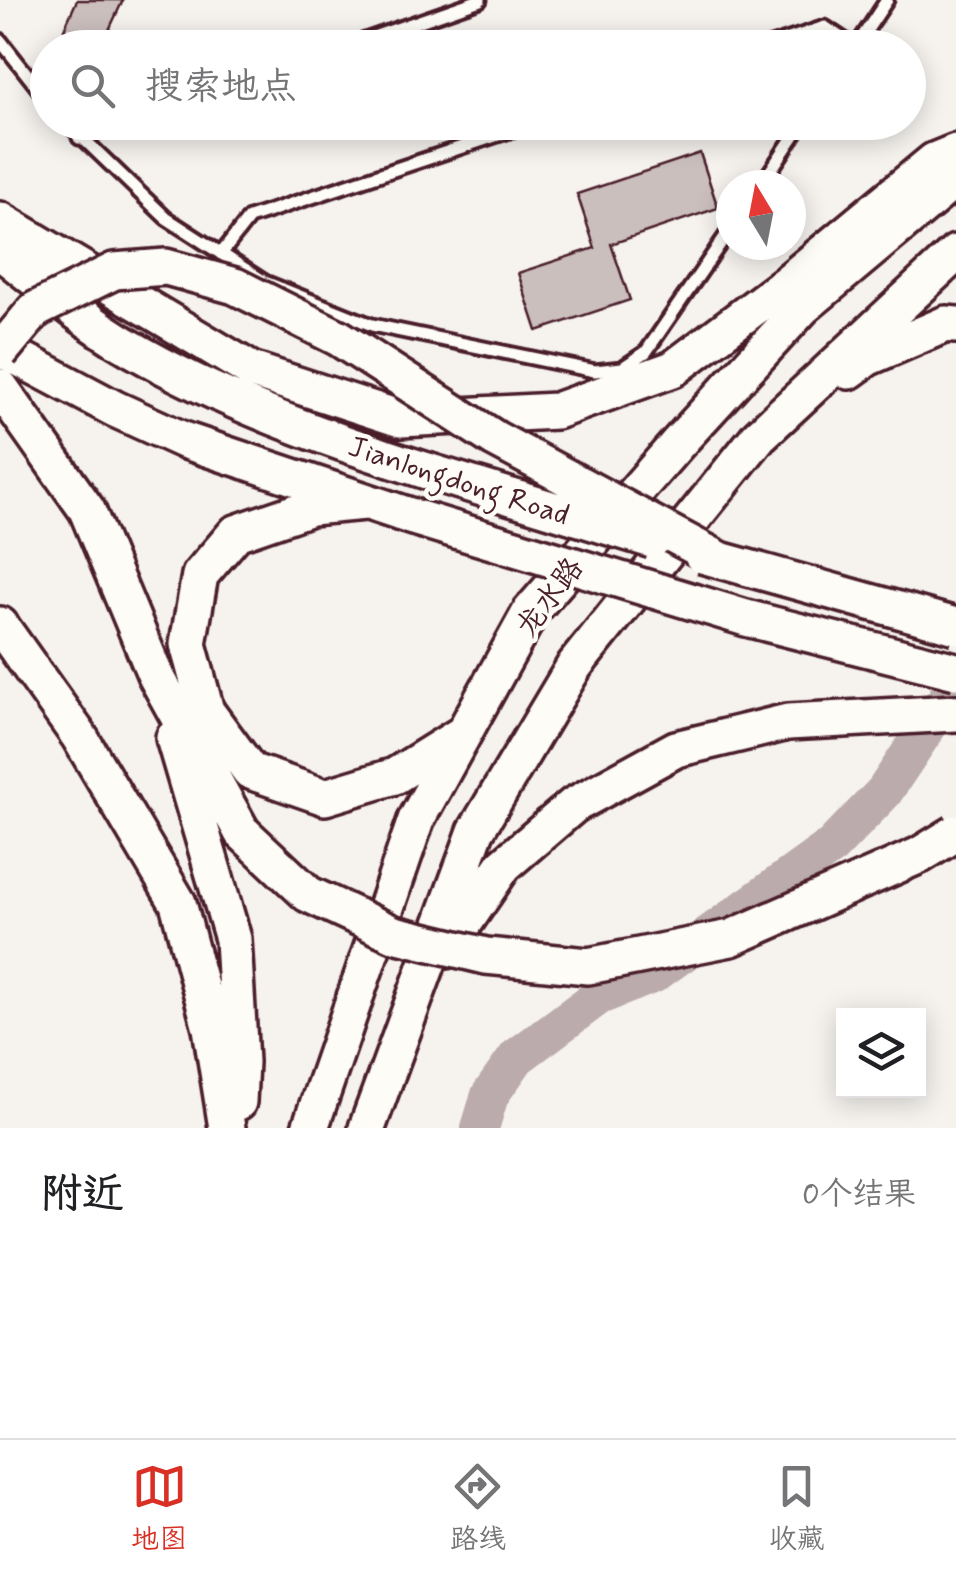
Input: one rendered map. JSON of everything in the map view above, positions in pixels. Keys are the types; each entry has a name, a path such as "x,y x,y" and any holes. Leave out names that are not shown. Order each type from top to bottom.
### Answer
{"main road":[{"path":"0,220 251,370 401,418 556,411 674,369 788,282 934,161 956,152"},
{"name":"龙水路","path":"310,1128 416,820 532,611 679,442 804,307 956,179"},
{"name":"Jianlongdong Road","path":"0,250 126,345 190,381 273,418 427,471 724,562 956,626"},
{"name":"龙水路","path":"367,1128 476,831 575,665 759,436 956,252"},
{"path":"0,350 35,310 114,271 166,268 235,286 339,338 495,439 724,562"},
{"path":"759,436 867,358 946,324 956,325"},
{"name":"Jianlongdong Road","path":"0,350 115,410 183,440 365,502 746,618 956,671"},
{"path":"0,387 87,510 156,674 242,832 308,894 394,934 486,956 588,966 731,938 920,855 956,832"},
{"path":"365,502 312,507 236,533 200,575 188,644 206,712 250,771 325,797 395,776 464,732"},
{"path":"917,616 956,612"},
{"path":"0,625 79,736 178,903 211,1028 226,1128"},
{"path":"156,674 233,938 240,1062 236,1128"},
{"path":"414,996 504,865 574,805 676,750 788,722 956,712"}],"lane":[{"path":"394,30 480,0"},
{"path":"867,30 887,0"},
{"path":"0,40 30,78"},
{"path":"81,140 166,218 266,282 372,326 595,371 622,368 646,352 716,250"},
{"path":"222,254 249,218 482,140"},
{"path":"770,170 791,140"}],"building":[{"path":"77,0 123,0 109,30 64,29"},
{"path":"700,153 716,209 611,244 630,300 537,331 518,273 595,248 577,194"}],"waterway":[{"path":"480,1128 490,1095 517,1057 599,996 654,974 832,846 884,792 956,684"}]}
